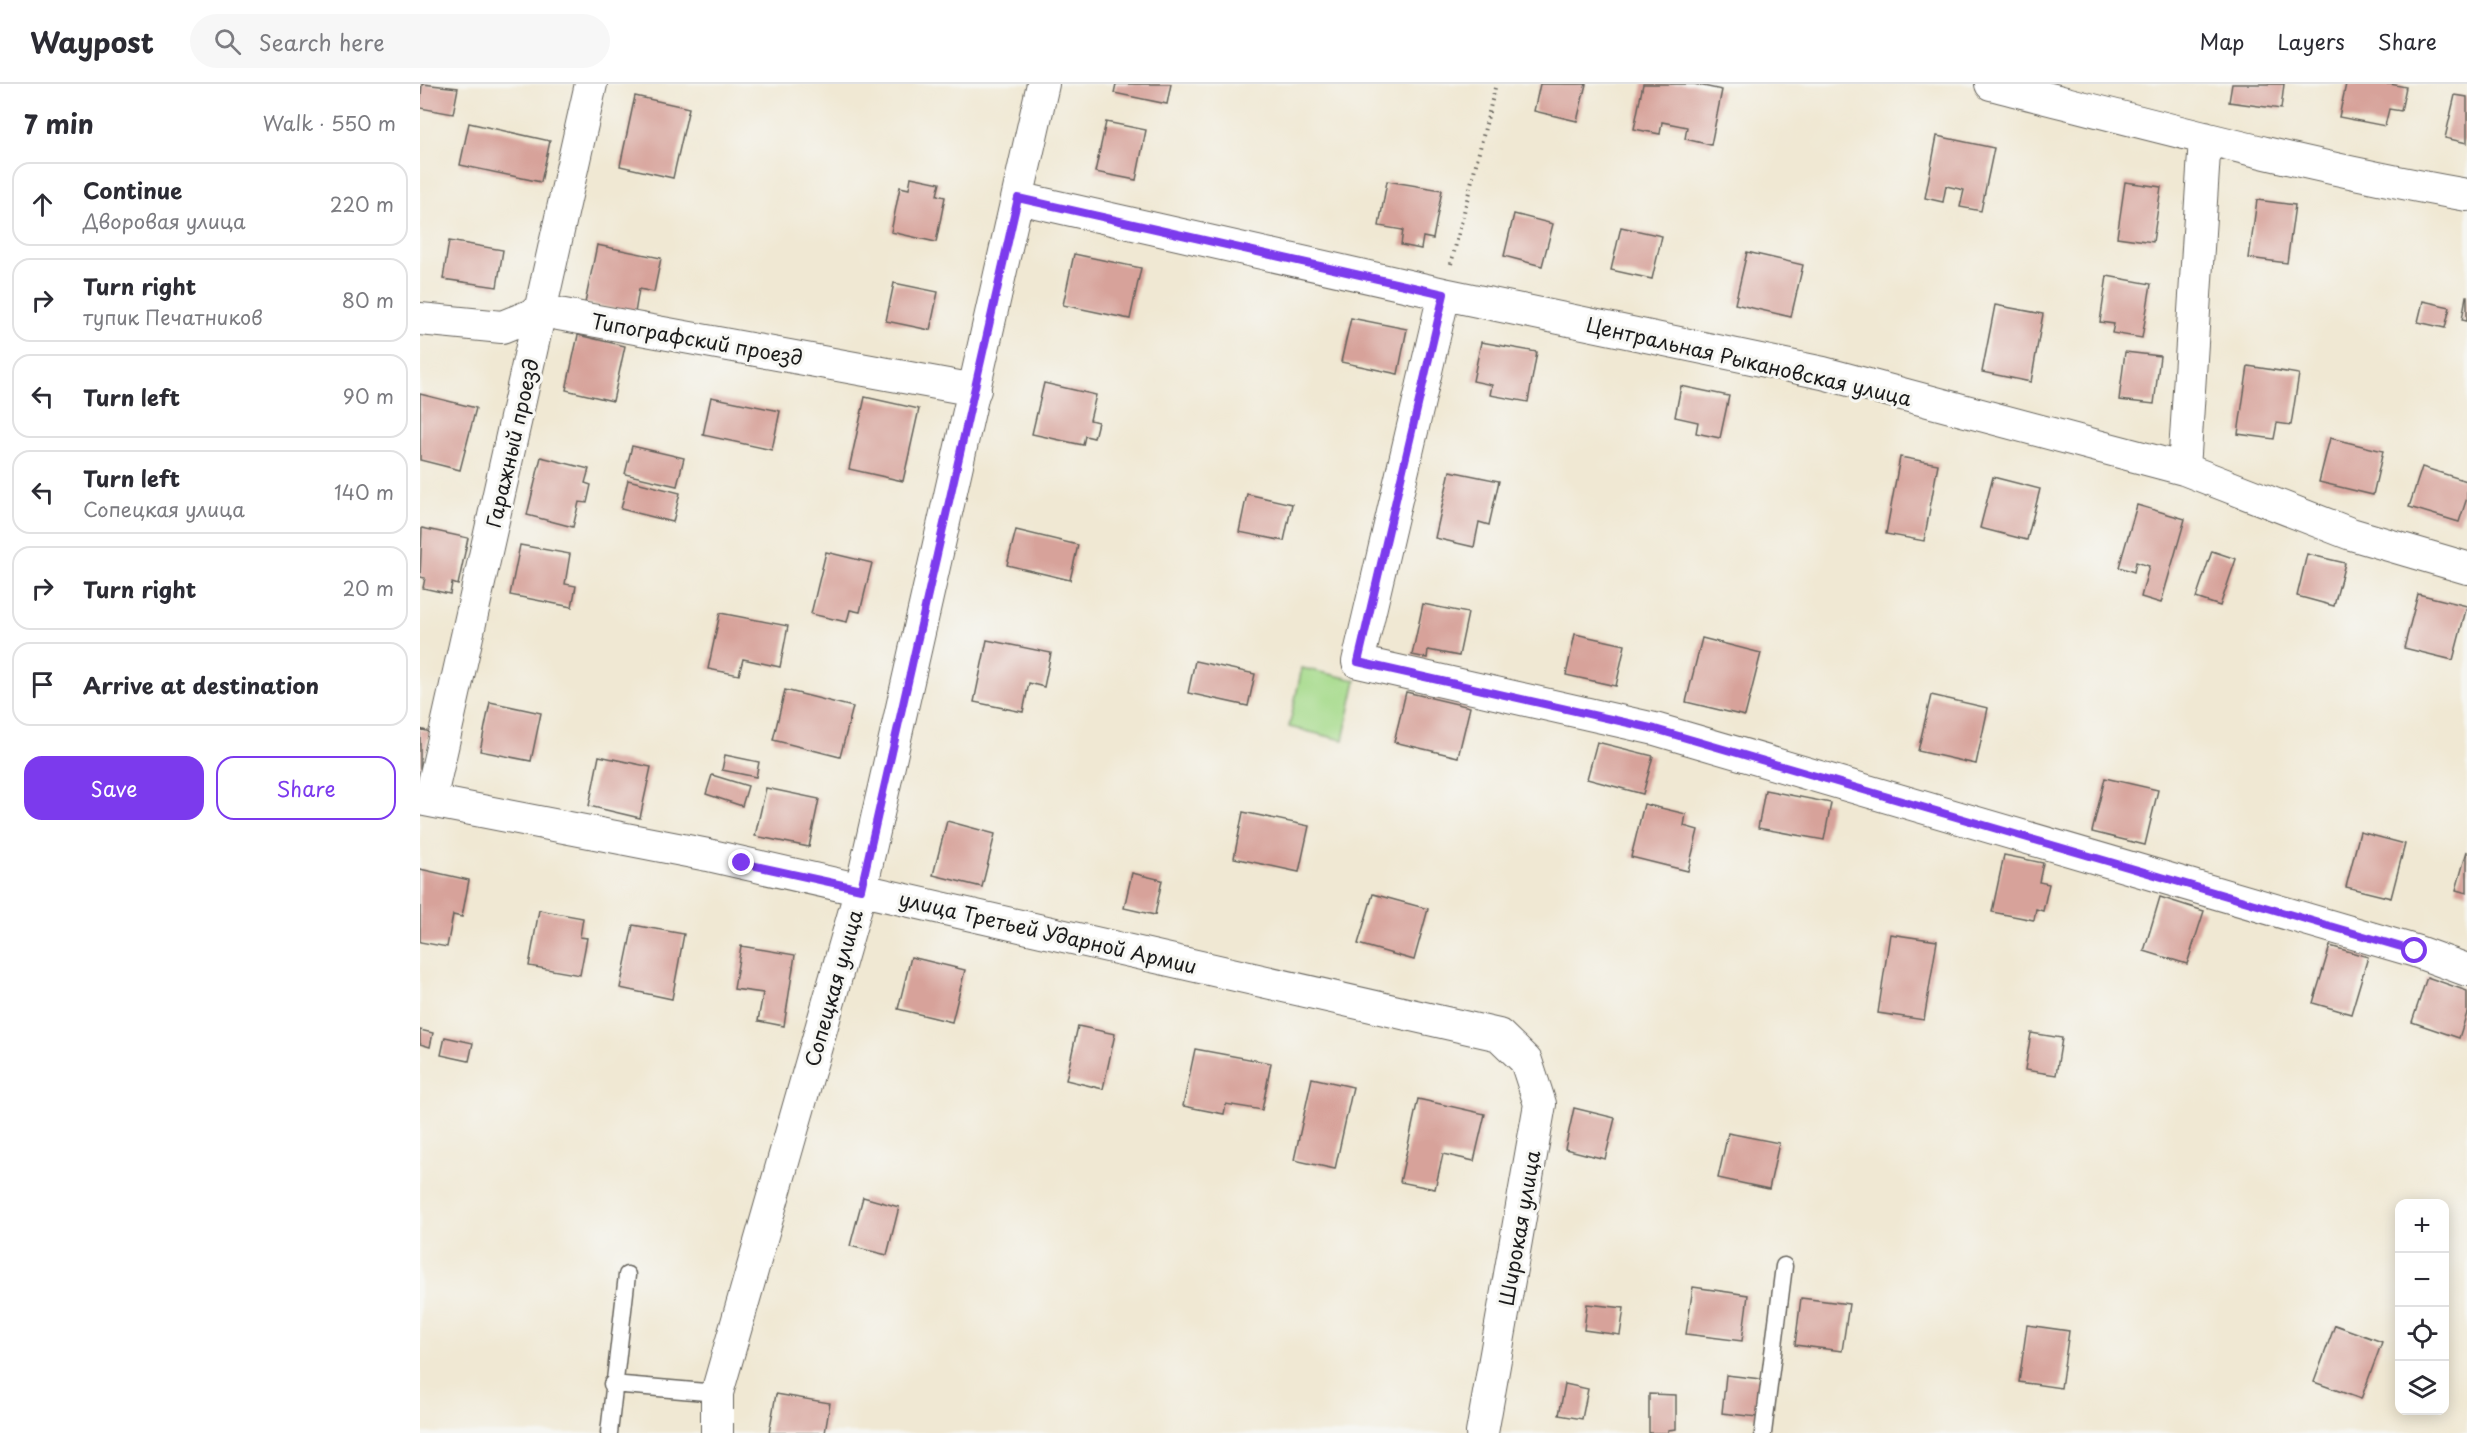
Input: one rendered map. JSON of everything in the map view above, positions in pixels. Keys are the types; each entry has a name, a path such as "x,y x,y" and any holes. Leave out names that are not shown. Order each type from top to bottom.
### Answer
{"street":[{"name":"Гаражный проезд","path":"425,800 542,311 591,84"},
{"name":"Сопецкая улица","path":"717,1433 717,1393 861,889 1043,84"},
{"path":"1991,84 2205,138 2467,195"},
{"path":"2184,469 2205,138"},
{"name":"Центральная Рыкановская улица","path":"1018,198 1444,294 1823,373 2184,469 2351,534 2467,568"},
{"path":"1444,294 1358,662 1655,729 2415,951 2467,970"},
{"path":"420,319 502,327 542,311"},
{"name":"Типографский проезд","path":"542,311 975,390"},
{"name":"улица Третьей Ударной Армии","path":"425,800 708,855 1498,1035"},
{"name":"Широкая улица","path":"1482,1433 1540,1104 1526,1061 1498,1035"}],"lane":[{"path":"1763,1433 1784,1266"},
{"path":"609,1433 612,1384 627,1275"},
{"path":"612,1384 717,1393"}],"path":[{"path":"1444,294 1496,84"}],"green space":[{"path":"1302,668 1356,680 1343,740 1289,727"}],"building":[{"path":"422,84 458,88 453,114 420,108"},
{"path":"1116,84 1171,84 1167,104 1114,93"},
{"path":"1540,84 1586,84 1577,121 1534,111"},
{"path":"1643,84 1694,84 1722,90 1711,145 1685,139 1687,127 1662,122 1660,134 1634,129"},
{"path":"2232,84 2284,84 2281,109 2229,102"},
{"path":"2346,84 2390,84 2406,87 2401,111 2389,109 2385,126 2339,117"},
{"path":"2455,95 2467,97 2467,143 2445,138"},
{"path":"635,96 689,108 673,178 620,166"},
{"path":"1106,122 1146,130 1136,180 1095,172"},
{"path":"469,123 550,141 541,182 460,165"},
{"path":"1937,136 1994,148 1981,211 1960,207 1964,190 1946,186 1943,202 1925,198"},
{"path":"911,177 940,183 937,195 945,197 936,242 891,232 900,187 909,189"},
{"path":"1387,181 1442,190 1433,239 1423,237 1421,249 1401,245 1403,230 1379,226"},
{"path":"2125,182 2161,187 2153,242 2117,237"},
{"path":"2257,200 2295,205 2287,263 2249,258"},
{"path":"1514,214 1553,224 1542,266 1504,256"},
{"path":"1621,227 1662,236 1652,279 1611,270"},
{"path":"449,241 503,250 497,287 443,279"},
{"path":"597,245 661,258 654,292 639,289 635,313 585,303"},
{"path":"1747,252 1803,265 1791,317 1735,304"},
{"path":"1074,254 1141,268 1130,319 1063,305"},
{"path":"2107,276 2151,284 2142,338 2112,333 2114,324 2100,322"},
{"path":"894,283 938,292 930,330 886,321"},
{"path":"2467,296 2467,321 2462,320"},
{"path":"2423,301 2450,307 2445,328 2418,322"},
{"path":"1995,305 2043,314 2031,382 1982,372"},
{"path":"1351,318 1407,329 1398,374 1341,362"},
{"path":"578,335 625,346 613,401 566,390"},
{"path":"1481,342 1537,352 1528,402 1490,395 1492,385 1473,381"},
{"path":"2125,352 2160,356 2154,404 2119,400"},
{"path":"2248,366 2299,374 2291,425 2277,423 2274,439 2238,434"},
{"path":"1044,383 1096,395 1090,420 1098,422 1094,438 1085,436 1083,445 1032,434"},
{"path":"1681,386 1729,396 1720,438 1696,433 1698,422 1675,417"},
{"path":"420,394 476,408 460,470 420,460"},
{"path":"711,397 780,411 772,450 703,435"},
{"path":"865,397 919,409 903,481 849,469"},
{"path":"2330,438 2383,451 2373,495 2319,482"},
{"path":"632,446 684,458 677,486 625,474"},
{"path":"541,457 589,469 585,483 591,485 587,503 579,502 573,527 527,515"},
{"path":"1900,457 1938,464 1924,541 1886,534"},
{"path":"2422,467 2467,481 2467,498 2459,522 2409,507"},
{"path":"1450,471 1499,481 1489,525 1479,522 1474,547 1435,538"},
{"path":"1993,477 2040,489 2027,540 1980,528"},
{"path":"628,480 680,493 673,522 621,509"},
{"path":"1247,494 1292,504 1284,541 1239,532"},
{"path":"2137,505 2185,519 2161,603 2141,597 2149,566 2136,562 2134,572 2119,567"},
{"path":"422,528 468,538 458,585 452,583 450,594 423,588 425,578 420,577"},
{"path":"1016,530 1078,545 1070,580 1007,565"},
{"path":"520,545 570,554 565,584 576,586 572,607 510,595"},
{"path":"2212,551 2236,559 2220,606 2196,598"},
{"path":"826,552 872,563 860,612 850,610 847,622 811,614"},
{"path":"2307,554 2345,563 2334,606 2297,596"},
{"path":"2418,594 2467,606 2453,660 2404,648"},
{"path":"1423,604 1468,613 1459,656 1428,650 1427,658 1412,655"},
{"path":"720,613 788,626 780,667 743,659 739,675 708,669"},
{"path":"1575,634 1625,645 1616,686 1566,675"},
{"path":"1702,638 1761,653 1745,716 1686,702"},
{"path":"987,640 1051,653 1044,687 1029,683 1023,712 974,702"},
{"path":"1195,661 1255,674 1248,706 1188,693"},
{"path":"785,690 853,707 840,757 773,740"},
{"path":"1406,692 1470,707 1458,757 1394,742"},
{"path":"1931,695 1988,708 1976,764 1918,751"},
{"path":"490,702 541,713 531,761 480,751"},
{"path":"420,729 430,732 421,768 420,768"},
{"path":"1597,742 1653,756 1643,794 1587,779"},
{"path":"725,755 759,762 756,777 722,770"},
{"path":"599,756 651,767 640,818 589,806"},
{"path":"712,775 748,786 742,806 706,794"},
{"path":"2105,778 2158,790 2145,845 2092,832"},
{"path":"766,788 819,799 809,847 755,836"},
{"path":"1765,790 1831,803 1824,840 1758,828"},
{"path":"1644,804 1686,814 1684,826 1698,830 1688,871 1631,857"},
{"path":"1243,812 1309,826 1299,872 1234,858"},
{"path":"947,821 995,834 982,887 933,875"},
{"path":"2360,832 2405,844 2391,898 2346,887"},
{"path":"2467,851 2467,893 2456,890"},
{"path":"2004,855 2043,863 2039,882 2049,884 2043,911 2036,909 2034,920 1992,912"},
{"path":"420,869 469,880 462,917 453,915 447,947 420,942"},
{"path":"1132,873 1162,880 1155,915 1124,908"},
{"path":"1373,894 1428,909 1414,960 1358,944"},
{"path":"2160,897 2204,911 2187,964 2144,951"},
{"path":"539,910 583,918 580,937 587,938 580,975 529,966"},
{"path":"633,925 684,934 672,999 620,988"},
{"path":"1890,934 1937,941 1924,1020 1878,1013"},
{"path":"741,946 795,955 784,1026 758,1021 763,993 734,989"},
{"path":"2330,946 2368,957 2351,1014 2313,1003"},
{"path":"911,957 965,970 952,1022 898,1009"},
{"path":"2427,977 2467,991 2467,1013 2459,1038 2412,1022"},
{"path":"1078,1026 1115,1034 1103,1089 1066,1080"},
{"path":"420,1030 433,1033 430,1047 420,1044"},
{"path":"2031,1033 2062,1038 2056,1075 2025,1070"},
{"path":"445,1037 473,1043 469,1061 441,1055"},
{"path":"1195,1049 1271,1063 1262,1110 1226,1104 1224,1114 1183,1106"},
{"path":"1312,1078 1353,1087 1335,1169 1294,1160"},
{"path":"1418,1099 1485,1114 1474,1161 1443,1154 1435,1189 1400,1182"},
{"path":"1574,1108 1615,1118 1605,1159 1565,1149"},
{"path":"1728,1133 1779,1143 1769,1189 1718,1178"},
{"path":"863,1197 899,1207 887,1255 850,1246"},
{"path":"1693,1287 1748,1295 1742,1341 1686,1334"},
{"path":"1801,1298 1849,1304 1842,1351 1795,1345"},
{"path":"1587,1304 1624,1308 1620,1335 1584,1330"},
{"path":"2027,1325 2069,1331 2061,1388 2019,1382"},
{"path":"2335,1325 2382,1342 2361,1399 2314,1382"},
{"path":"1726,1375 1761,1379 1757,1417 1722,1413"},
{"path":"1565,1384 1588,1389 1582,1419 1559,1415"},
{"path":"776,1394 830,1403 825,1433 769,1433"},
{"path":"1649,1394 1676,1395 1676,1429 1668,1430 1668,1433 1649,1433"}],"route":[{"path":"742,863 861,889 1018,198 1444,294 1358,662 1655,729 2415,951"}]}
